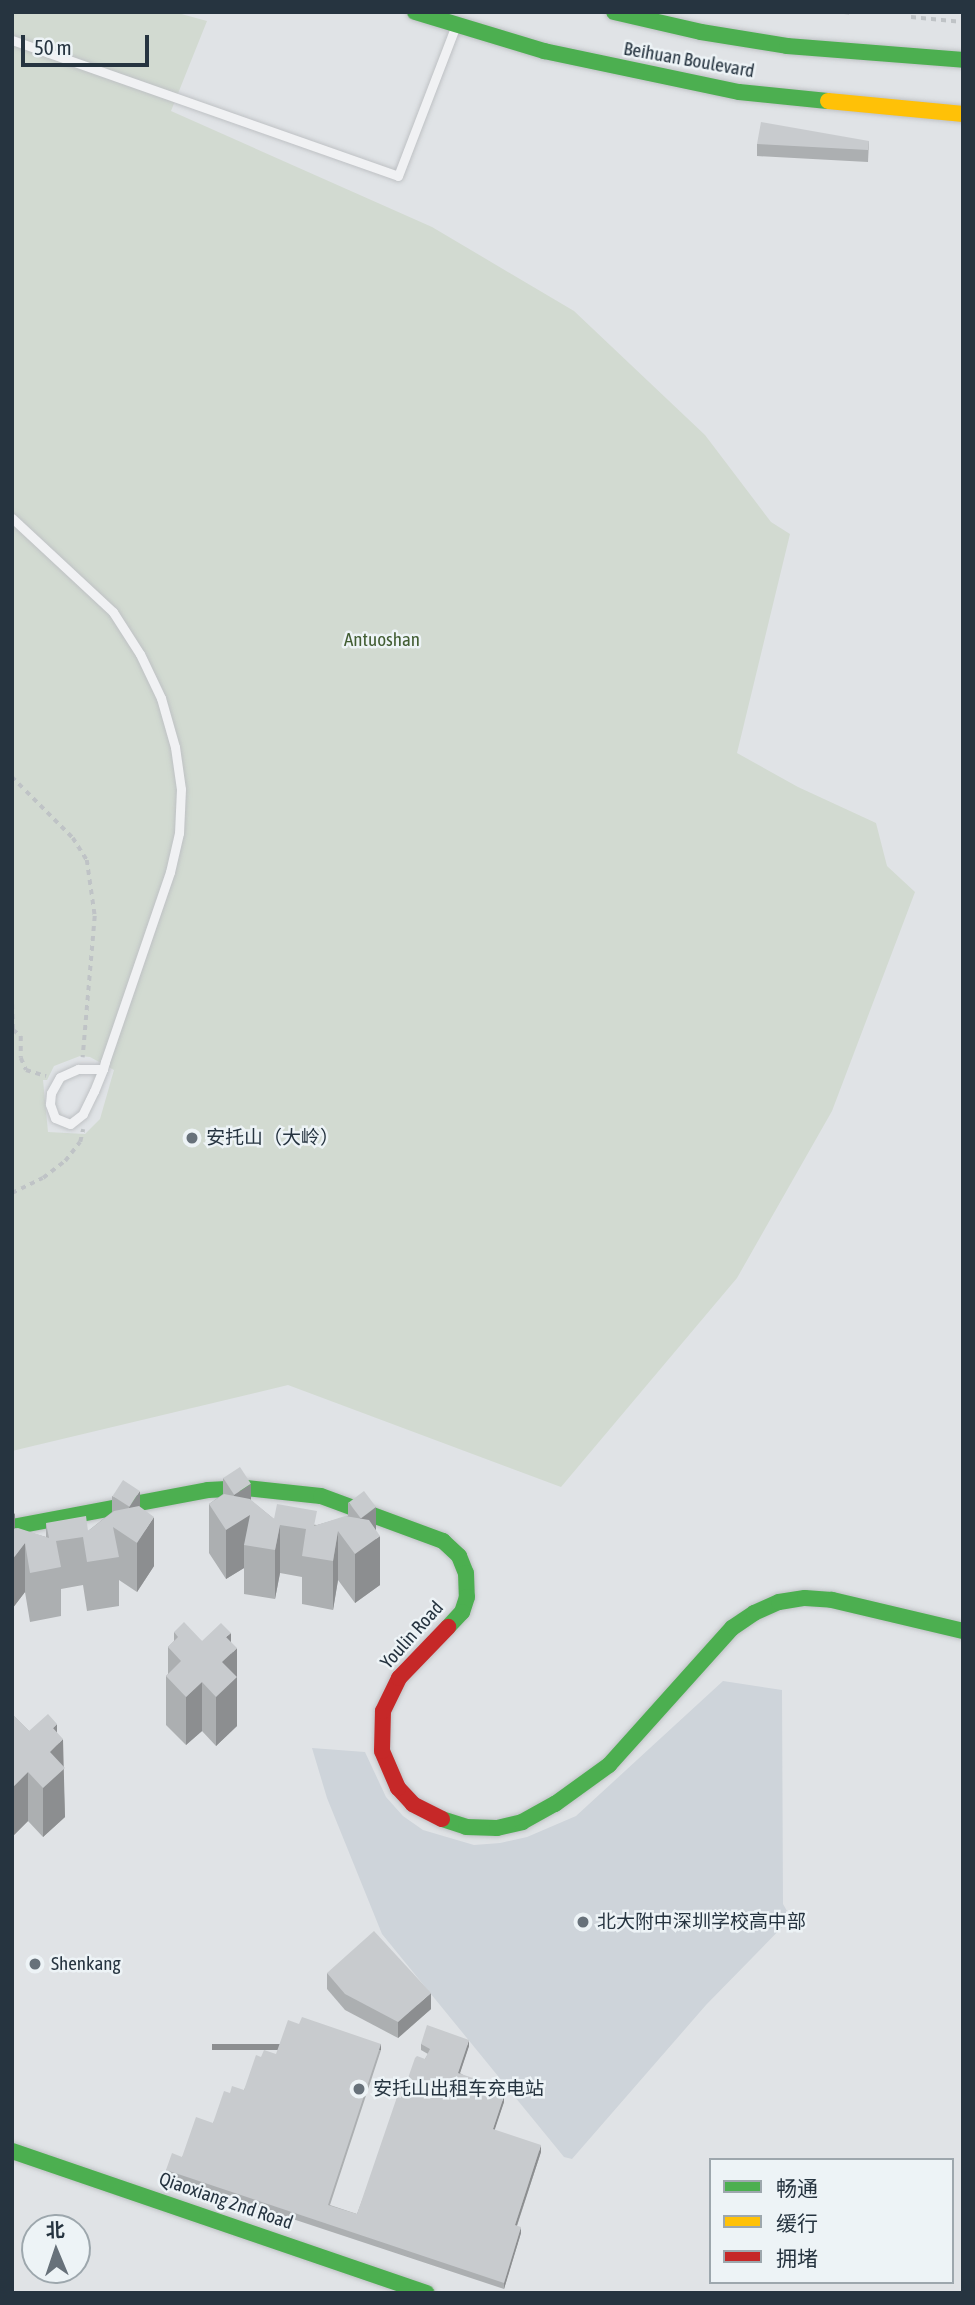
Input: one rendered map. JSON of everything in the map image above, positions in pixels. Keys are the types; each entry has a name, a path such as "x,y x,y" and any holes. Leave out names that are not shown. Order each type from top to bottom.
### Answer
{"main road":[{"name":"Beihuan Boulevard","path":"415,12 455,27 638,73 739,92 963,114"},
{"name":"Beihuan Boulevard","path":"614,12 701,32 788,46 963,60"},
{"path":"676,12 788,46"},
{"name":"Youlin Road","path":"12,1527 208,1490 246,1488 321,1496 443,1541 458,1556 466,1573 467,1597 462,1612 399,1678 389,1695 383,1711 382,1751 398,1788 413,1804 434,1817 466,1827 497,1828 522,1822 555,1804 609,1765 732,1628 754,1613 779,1602 805,1598 832,1600 963,1631"},
{"name":"Qiaoxiang 2nd Road","path":"12,2151 426,2293"}],"lane":[{"path":"12,40 398,176 455,27"},
{"path":"12,518 113,612 140,654 155,687 175,747 181,789 179,833 170,872 103,1069 81,1117 70,1124 55,1118 50,1104 57,1080 68,1072 103,1069"}],"path":[{"path":"844,12 854,13"},
{"path":"911,17 963,23"},
{"path":"12,777 73,838 87,860 95,916 82,1070"},
{"path":"12,994 13,1030 22,1035 21,1058 26,1070 57,1080"},
{"path":"12,1193 43,1178 65,1161 80,1142 83,1128 81,1117"}],"shaded area":[{"name":"北大附中深圳学校高中部","path":"723,1681 782,1690 783,1904 791,1918 706,2005 572,2159 564,2157 382,1934 327,1798 312,1748 365,1752 386,1797 403,1816 423,1830 474,1845 500,1843 527,1837 576,1816"}],"green space":[{"name":"Antuoshan","path":"12,12 174,12 207,21 171,111 432,227 574,311 705,435 771,522 790,534 737,753 798,787 876,823 887,866 915,892 832,1111 737,1278 561,1487 288,1385 12,1451","holes":["80,1056 90,1057 114,1070 100,1119 85,1134 48,1132 43,1080 47,1080 54,1066"]}],"building":[{"path":"761,122 869,141 868,150 757,144"},
{"path":"240,1467 251,1484 234,1495 223,1478"},
{"path":"123,1480 140,1491 129,1507 113,1496"},
{"path":"364,1491 376,1507 361,1518 349,1502"},
{"path":"224,1494 250,1499 274,1519 277,1504 317,1511 314,1526 345,1516 369,1520 380,1536 355,1554 338,1531 333,1561 302,1556 306,1529 280,1525 275,1550 244,1545 250,1515 226,1530 209,1504"},
{"path":"139,1506 154,1517 137,1543 113,1527 119,1557 87,1562 83,1537 56,1541 61,1567 30,1573 25,1543 12,1560 12,1529 18,1528 49,1538 46,1523 86,1516 88,1531 114,1511"},
{"path":"184,1622 202,1641 221,1623 231,1633 226,1637 237,1648 222,1662 237,1677 216,1697 202,1682 186,1697 166,1676 181,1661 168,1647 178,1637 174,1632"},
{"path":"12,1714 29,1731 48,1714 57,1724 53,1728 63,1739 50,1752 65,1768 43,1788 28,1772 12,1787"},
{"path":"374,1931 431,1993 398,2022 345,1994 327,1973"},
{"name":"安托山出租车充电站","path":"302,2017 381,2044 328,2205 357,2214 397,2097 401,2098 415,2058 417,2056 425,2059 430,2049 421,2044 427,2025 469,2040 458,2073 482,2081 479,2088 504,2096 493,2129 541,2145 515,2225 521,2227 504,2283 166,2170 172,2153 182,2157 196,2117 213,2123 224,2091 230,2093 232,2086 244,2090 256,2055 261,2057 264,2050 276,2054 288,2020 299,2024"}],"traffic: fast":[{"path":"415,12 544,51 739,92 828,101"},
{"path":"614,12 701,32 787,46 963,60"},
{"path":"12,1527 208,1490 246,1488 321,1496 443,1541 459,1556 466,1573 467,1597 462,1612 448,1627"},
{"path":"442,1819 466,1827 497,1828 522,1822 555,1804 609,1765 732,1628 754,1613 779,1602 805,1598 832,1600 963,1631"},
{"path":"12,2151 426,2293"}],"traffic: slow":[{"path":"828,101 963,114"}],"traffic: jam":[{"path":"442,1819 413,1804 398,1788 382,1751 383,1711 399,1678 448,1627"}],"place":[{"name":"安托山（大岭）","path":"192,1138"},
{"name":"北大附中深圳学校高中部","path":"583,1922"},
{"name":"Shenkang","path":"35,1964"},
{"name":"安托山出租车充电站","path":"359,2089"}]}
